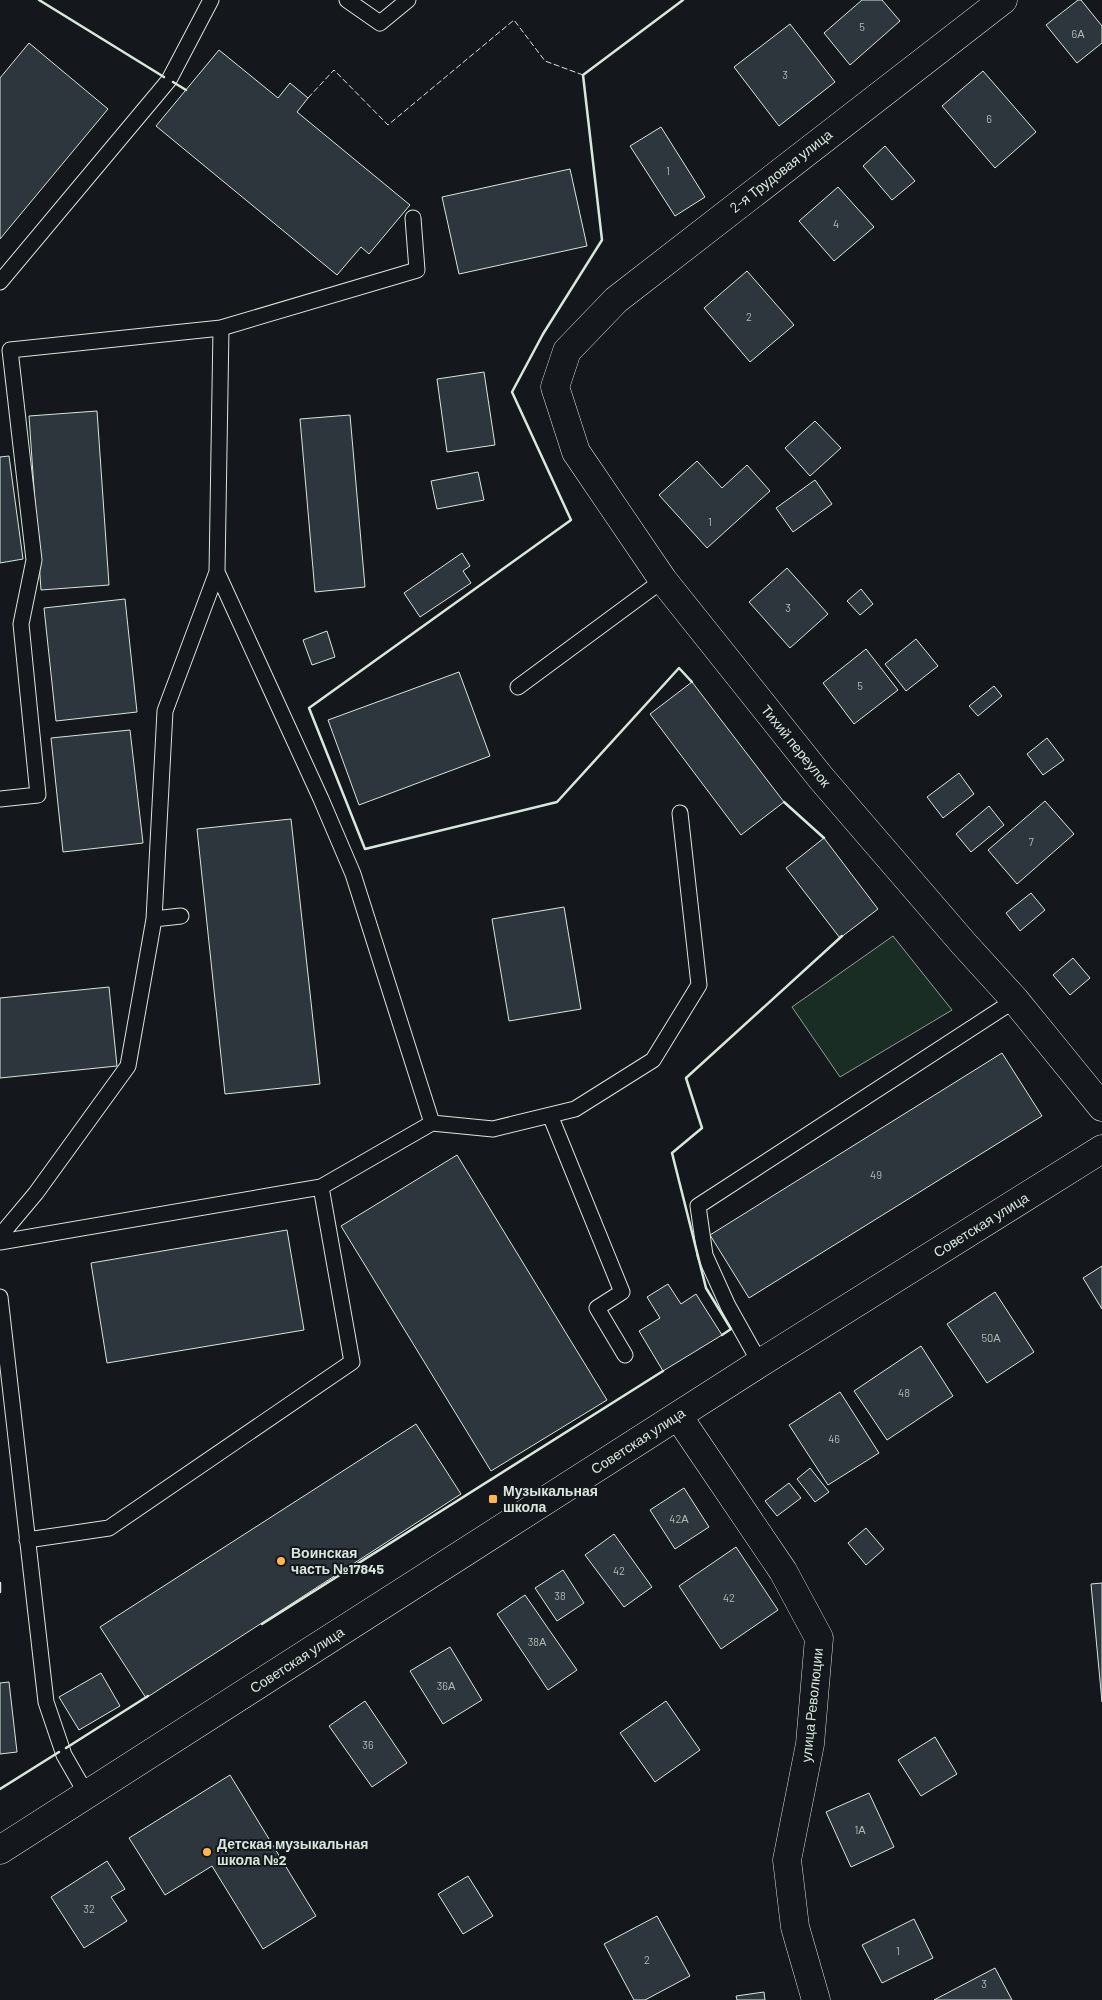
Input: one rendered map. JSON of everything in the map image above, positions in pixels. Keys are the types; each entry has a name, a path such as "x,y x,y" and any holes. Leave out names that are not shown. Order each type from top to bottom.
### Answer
{"street":[{"name":"2-я Трудовая улица","path":"568,351 616,300 1003,0"},
{"name":"Тихий переулок","path":"568,351 555,388 576,452 663,580 821,778 964,944 1015,1000 1102,1107"},
{"name":"Советская улица","path":"0,1850 760,1363 1102,1149"},
{"name":"улица Революции","path":"678,1416 783,1571 819,1638 810,1744 787,1860 795,1927 816,2000"}],"lane":[{"path":"0,282 169,80 211,0"},
{"path":"347,0 380,23 408,0"},
{"path":"0,799 38,795 20,624 34,560 5,349 221,328 417,270 413,218"},
{"path":"0,1236 36,1193 128,1066 154,920 165,711 217,572 221,328"},
{"path":"217,572 354,874 432,1124"},
{"path":"518,687 663,580"},
{"path":"0,1242 322,1187 432,1124 493,1129 576,1109 653,1060 699,984 680,813"},
{"path":"154,920 181,916"},
{"path":"760,1363 728,1306 705,1255 698,1206 1015,1000"},
{"path":"550,1115 622,1292 597,1308 625,1355"},
{"path":"27,1540 109,1528 352,1362 322,1187"},
{"path":"0,1297 46,1702 64,1755 87,1795"}],"green space":[{"path":"893,936 952,1010 840,1077 792,1007"}],"building":[{"path":"862,0 882,0 900,21 850,65 824,33"},
{"path":"1078,0 1081,0 1102,26 1102,43 1077,63 1046,25"},
{"path":"790,24 835,82 779,126 734,67"},
{"path":"29,43 108,109 0,239 0,78"},
{"path":"219,50 278,98 290,83 308,98 297,112 410,205 369,254 361,247 337,275 156,126"},
{"path":"983,71 1036,132 995,168 942,106"},
{"path":"661,127 705,197 675,216 630,146"},
{"path":"885,146 915,181 892,200 863,166"},
{"path":"570,169 587,246 459,274 442,197"},
{"path":"838,187 874,227 834,261 799,221"},
{"path":"747,271 794,325 750,362 704,308"},
{"path":"484,372 495,445 447,452 437,379"},
{"path":"97,411 109,585 41,590 29,416"},
{"path":"350,415 365,587 315,592 300,419"},
{"path":"815,421 841,448 810,476 785,448"},
{"path":"9,456 23,559 0,563 0,457"},
{"path":"697,461 722,488 747,465 770,491 707,548 659,495"},
{"path":"478,472 484,500 437,509 431,481"},
{"path":"815,480 832,504 793,532 776,508"},
{"path":"462,553 470,566 463,571 471,583 420,617 404,593"},
{"path":"787,568 828,614 790,648 749,602"},
{"path":"861,589 873,604 860,615 847,601"},
{"path":"125,599 137,712 56,721 44,608"},
{"path":"327,631 335,657 312,665 303,640"},
{"path":"916,639 938,666 906,691 885,664"},
{"path":"866,649 898,690 854,724 823,683"},
{"path":"459,672 490,756 359,805 328,720"},
{"path":"692,682 784,802 741,835 650,714"},
{"path":"994,686 1002,696 978,716 969,706"},
{"path":"130,730 143,843 63,852 51,738"},
{"path":"1047,738 1064,760 1043,775 1027,754"},
{"path":"959,773 974,794 943,818 927,797"},
{"path":"1045,801 1074,834 1017,884 988,850"},
{"path":"989,806 1004,825 971,852 956,834"},
{"path":"291,819 320,1084 225,1094 197,829"},
{"path":"824,838 878,909 840,938 786,868"},
{"path":"1031,893 1045,910 1020,931 1006,913"},
{"path":"564,907 581,1009 509,1021 492,919"},
{"path":"1073,958 1090,978 1070,995 1053,975"},
{"path":"109,987 117,1066 0,1078 0,998"},
{"path":"1002,1053 1042,1116 749,1298 710,1235"},
{"path":"457,1155 607,1400 491,1471 341,1226"},
{"path":"287,1230 304,1330 107,1363 91,1263"},
{"path":"1102,1266 1102,1309 1083,1278"},
{"path":"668,1284 681,1304 696,1294 722,1335 663,1371 639,1331 660,1318 647,1297"},
{"path":"995,1292 1034,1352 987,1383 947,1324"},
{"path":"921,1346 953,1396 887,1440 854,1391"},
{"path":"840,1392 879,1453 828,1485 789,1425"},
{"name":"Воинская часть №17845","path":"416,1424 461,1494 146,1698 100,1627"},
{"path":"810,1468 829,1492 815,1502 797,1479"},
{"path":"789,1483 801,1498 777,1516 765,1501"},
{"path":"684,1488 709,1527 675,1549 650,1510"},
{"path":"866,1528 884,1549 866,1565 848,1543"},
{"path":"614,1534 652,1587 624,1607 585,1555"},
{"path":"736,1547 778,1610 721,1649 679,1586"},
{"path":"563,1570 584,1603 557,1621 535,1588"},
{"path":"1102,1583 1102,1702 1091,1584"},
{"path":"525,1595 577,1670 548,1690 497,1614"},
{"path":"450,1647 482,1700 443,1724 410,1671"},
{"path":"101,1673 120,1706 79,1730 59,1697"},
{"path":"9,1682 17,1752 0,1754 0,1683"},
{"path":"365,1701 407,1763 372,1787 329,1726"},
{"path":"666,1701 700,1750 655,1782 620,1733"},
{"path":"935,1737 957,1774 921,1796 898,1760"},
{"name":"Детская музыкальная школа №2","path":"230,1775 316,1916 263,1949 212,1866 165,1895 129,1838"},
{"path":"869,1793 894,1847 851,1867 826,1812"},
{"path":"107,1861 125,1889 111,1897 127,1921 84,1948 51,1897"},
{"path":"468,1876 493,1916 463,1934 438,1894"},
{"path":"657,1916 690,1976 645,2000 634,2000 604,1944"},
{"path":"914,1919 933,1958 882,1983 862,1945"},
{"path":"995,1968 1012,2000 934,2000"},
{"path":"764,1992 765,2000 737,2000 736,1996"}],"fence":[{"path":"308,98 334,70 388,125 514,20 545,61 583,75"}],"wall":[{"path":"39,0 164,77"},
{"path":"683,0 583,75 602,240 543,334 512,392 571,520 309,708 365,849 557,802 679,668 692,682"},
{"path":"173,82 186,90"},
{"path":"784,802 824,838"},
{"path":"722,1335 731,1329 706,1288 672,1153 702,1128 686,1078 842,936"},
{"path":"262,1624 663,1371"},
{"path":"0,1583 0,1592"},
{"path":"66,1748 148,1696"},
{"path":"0,1789 59,1752"}],"place":[{"name":"Музыкальная школа","path":"493,1499"},
{"name":"Воинская часть №17845","path":"281,1561"},
{"name":"Детская музыкальная школа №2","path":"207,1852"}]}
